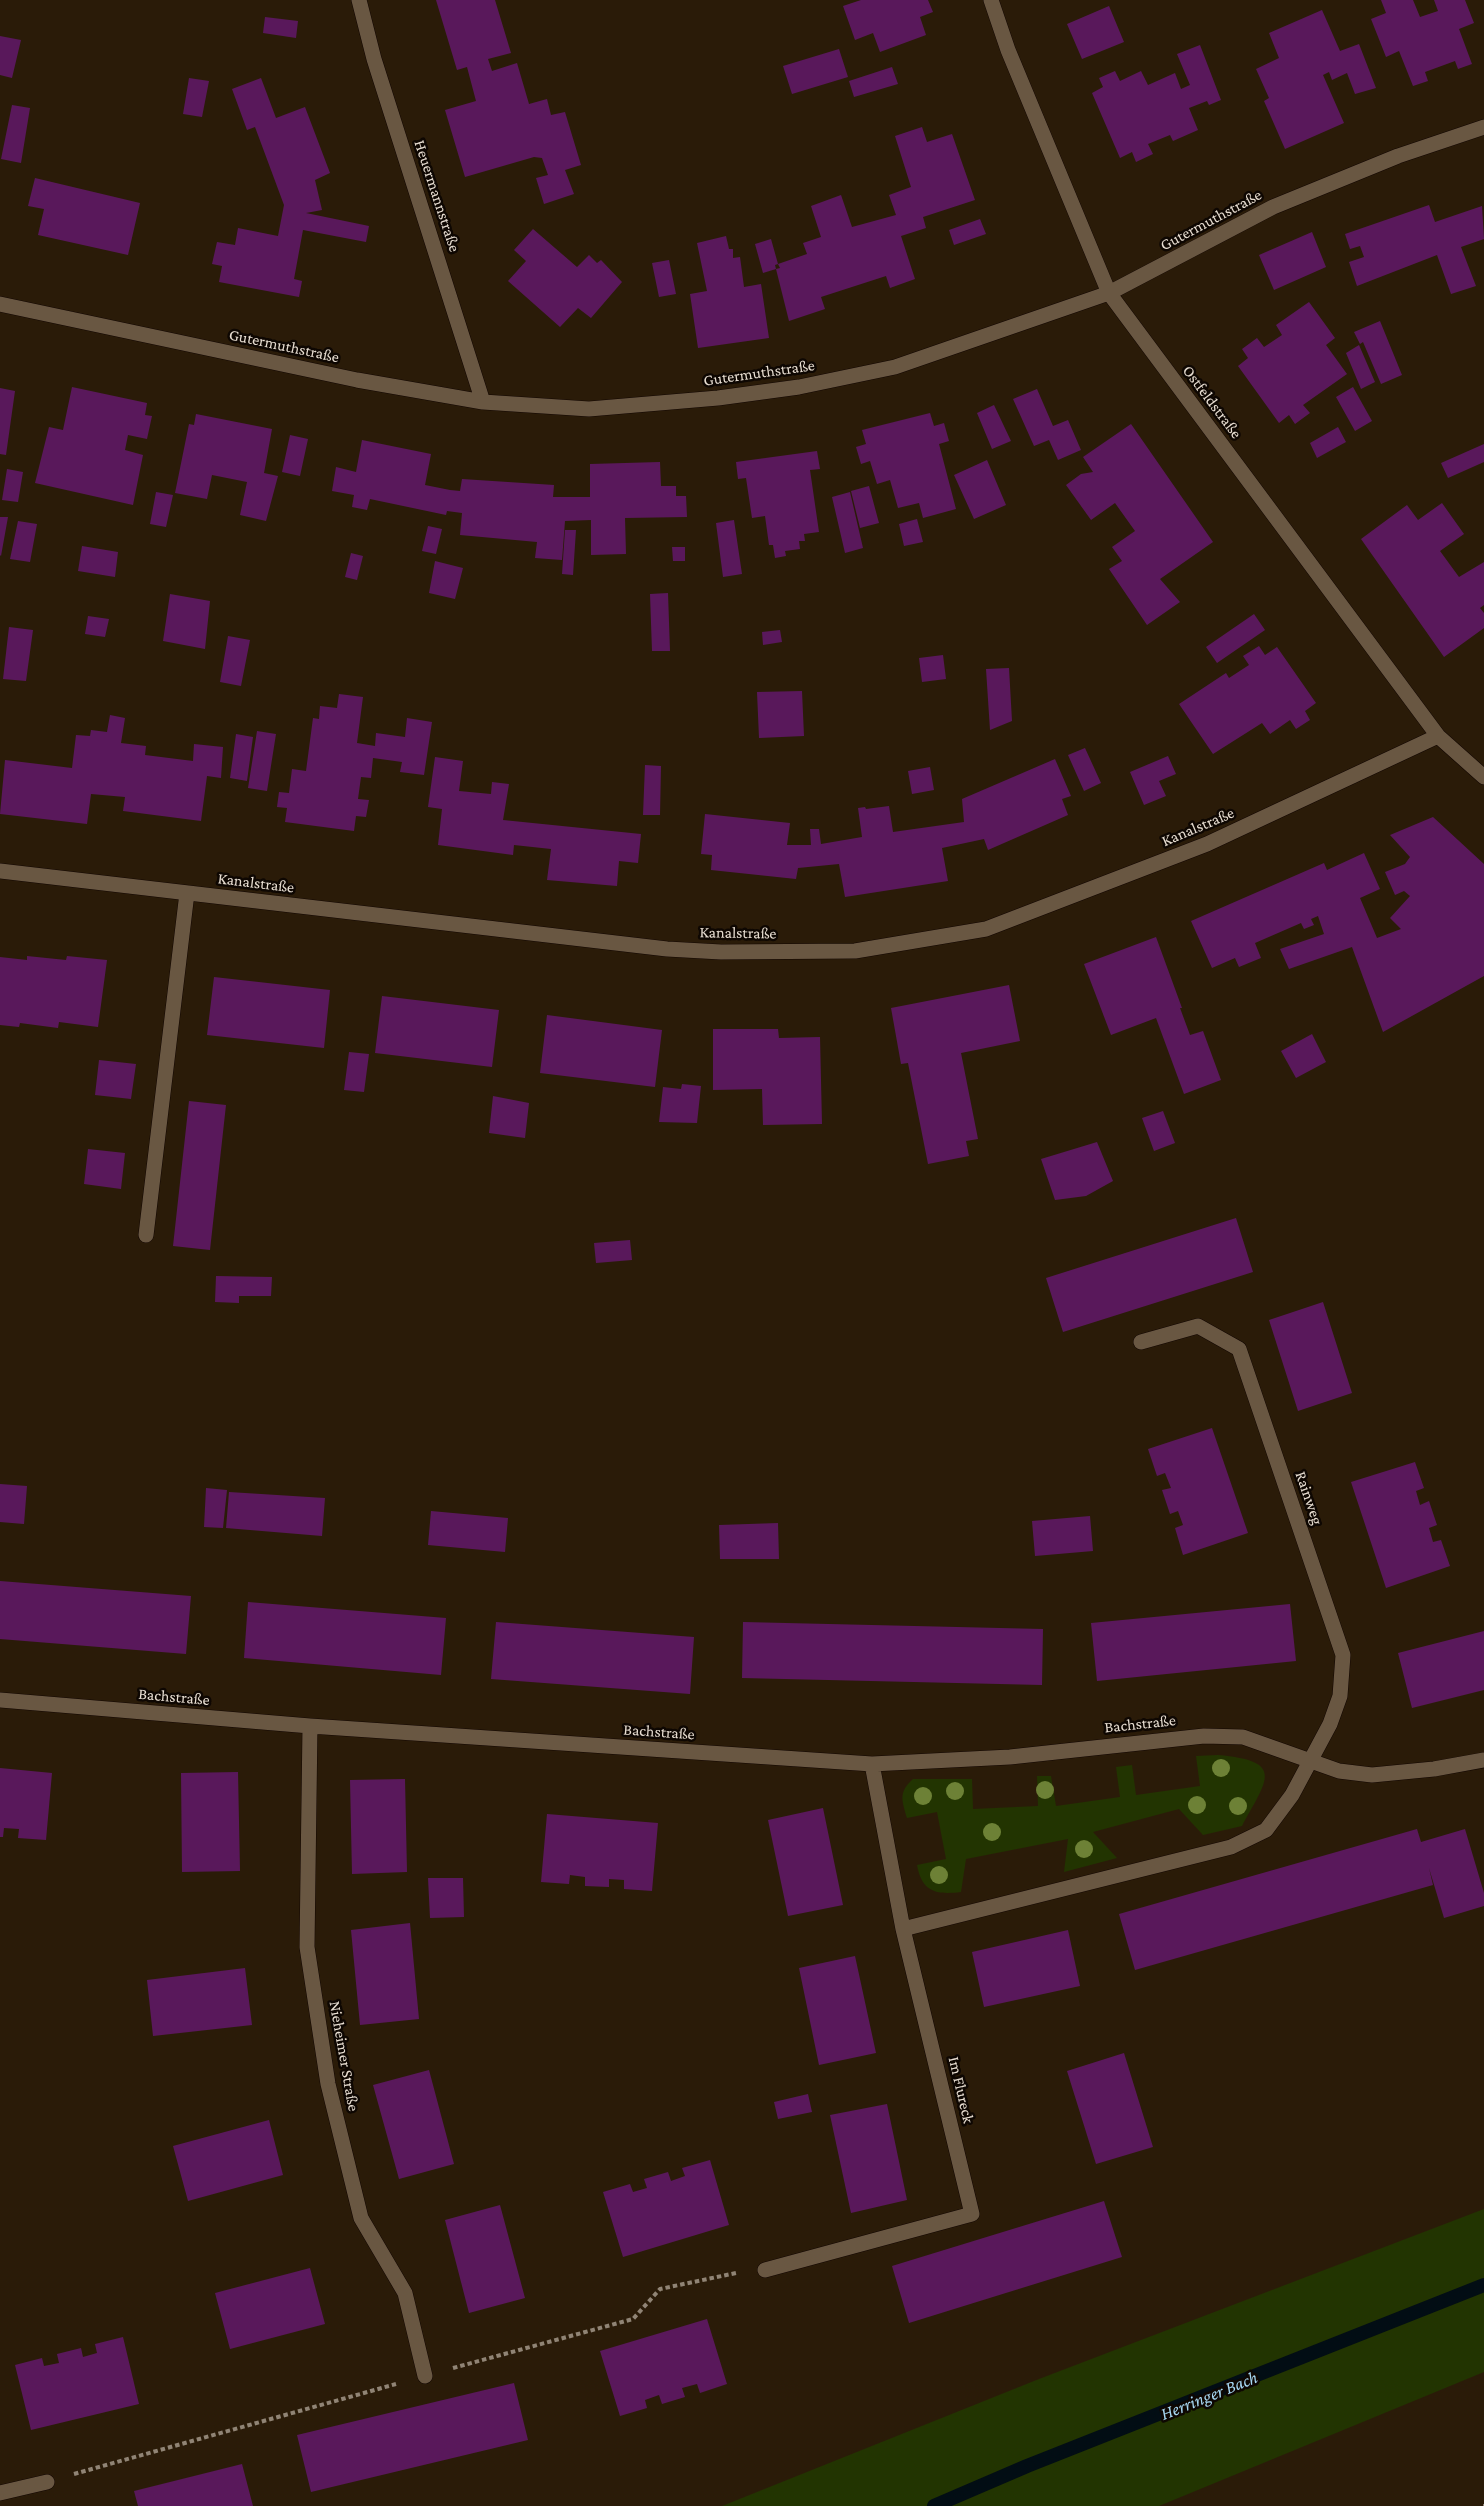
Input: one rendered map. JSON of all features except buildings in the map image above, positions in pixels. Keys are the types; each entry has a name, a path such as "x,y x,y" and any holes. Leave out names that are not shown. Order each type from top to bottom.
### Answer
{"street":[{"name":"Heuermannstraße","path":"359,0 374,59 483,402"},
{"name":"Ostfeldstraße","path":"991,0 1008,50 1109,293 1438,736 1484,777"},
{"name":"Gutermuthstraße","path":"0,304 357,380 483,402 589,409 718,398 799,387 895,367 1109,293 1274,207 1398,156 1484,127"},
{"name":"Kanalstraße","path":"0,871 667,949 721,952 855,951 986,929 1207,844 1438,736"},
{"path":"146,1235 187,893"},
{"name":"Rainweg","path":"1141,1341 1198,1326 1239,1348 1343,1655 1340,1696 1330,1724 1311,1760"},
{"name":"Bachstraße","path":"0,1700 310,1726 872,1764 1010,1757 1204,1736 1243,1737 1339,1771 1372,1775 1434,1769 1484,1760"},
{"name":"Nieheimer Straße","path":"310,1726 307,1947 328,2084 361,2218 405,2293 425,2376"},
{"path":"903,1929 1231,1847 1266,1830 1292,1795 1311,1760"},
{"name":"Im Flureck","path":"765,2270 972,2214 903,1929 872,1764"},
{"path":"0,2493 47,2482"}],"green space":[{"path":"1218,1755 1254,1762 1262,1768 1265,1776 1258,1796 1242,1826 1203,1835 1179,1809 1093,1832 1117,1858 1064,1872 1068,1839 966,1859 961,1892 944,1893 931,1890 919,1874 917,1865 946,1859 937,1812 907,1818 902,1797 905,1788 913,1779 972,1779 973,1809 1038,1806 1037,1776 1051,1776 1056,1806 1120,1797 1116,1767 1132,1765 1136,1795 1200,1786 1196,1756"},
{"path":"1484,2209 1484,2372 1159,2506 722,2506 1039,2379"}],"waterway":[{"name":"Herringer Bach","path":"934,2506 1027,2466 1484,2285"}]}
